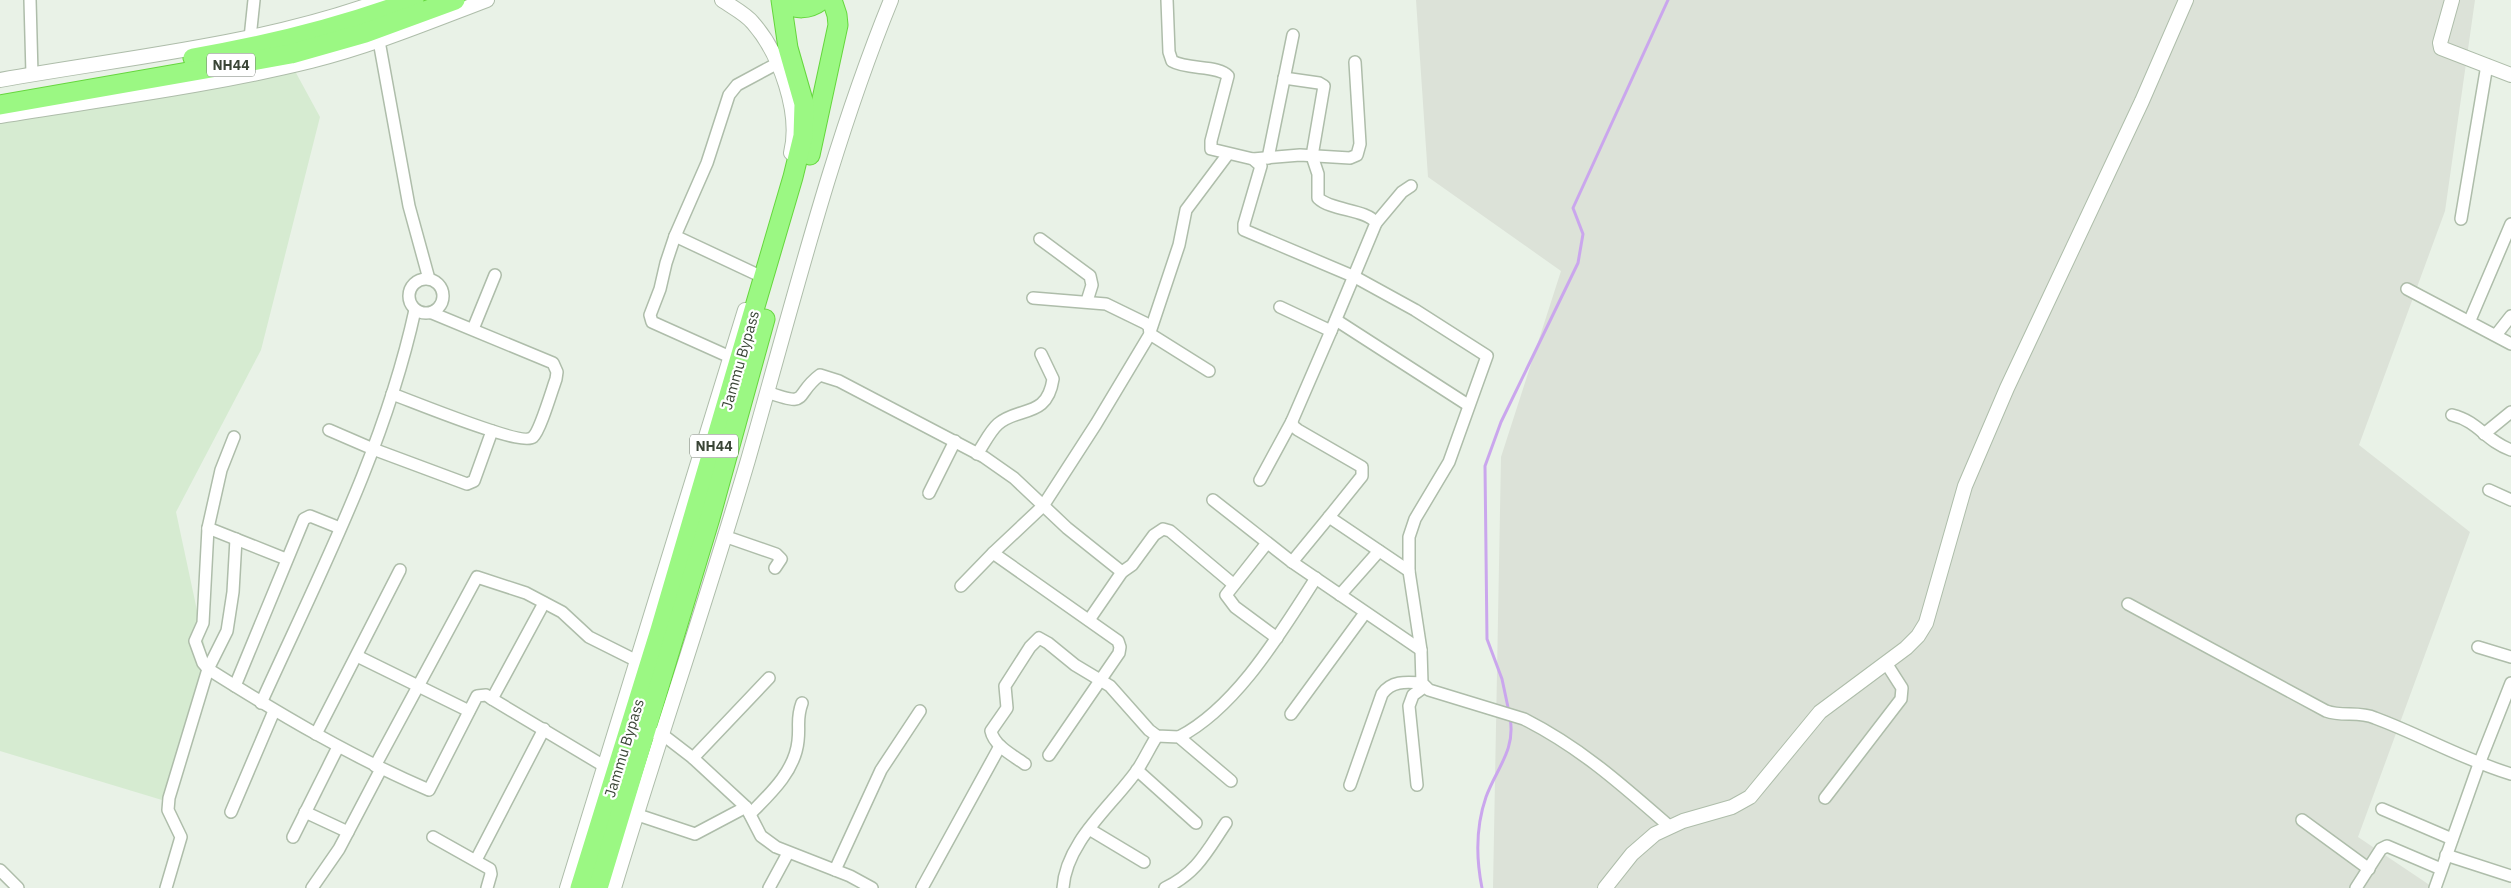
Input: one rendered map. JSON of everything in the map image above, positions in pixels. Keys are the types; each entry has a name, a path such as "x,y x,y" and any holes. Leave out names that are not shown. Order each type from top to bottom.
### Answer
{"highway":[{"name":"NH44","path":"0,92 248,49 330,29 414,0"},
{"name":"NH44","path":"0,105 290,54 365,33 455,0"},
{"name":"NH44","path":"781,0 797,8 806,8 822,0"},
{"name":"Jammu Bypass","path":"580,888 660,630 794,177 803,136 804,104 788,48 781,0"},
{"name":"Jammu Bypass","path":"598,888 658,734 710,518 814,139 838,25 832,0"}],"street":[{"path":"30,0 32,74"},
{"path":"250,38 254,0"},
{"path":"0,80 250,38 338,15 380,0"},
{"path":"0,116 200,84 312,61 379,41 487,0"},
{"path":"567,888 756,274 793,144 794,125 788,90 778,63 753,22 722,0"},
{"path":"614,888 658,734 724,536 864,70 891,0"},
{"path":"1167,0 1169,51 1172,61 1182,65 1221,71 1228,76 1210,146 1214,151 1253,159 1312,156 1350,158 1357,155 1360,144 1355,62"},
{"path":"1605,888 1632,854 1654,834 1668,826 1732,807 1750,797 1812,720 1912,642 1926,623 1956,509 1965,486 2007,388 2142,101 2186,0"},
{"path":"2452,0 2440,43 2441,48 2511,75"},
{"path":"1268,158 1293,35"},
{"path":"379,41 409,206 429,279"},
{"path":"730,357 652,322 650,319 675,236 707,163 733,88 778,63"},
{"path":"2461,219 2487,65"},
{"path":"1284,78 1320,83 1324,86 1312,156 1318,174 1318,198 1324,202 1369,217 1376,224"},
{"path":"961,586 1043,506 1096,424 1150,331 1179,245 1186,210 1228,154"},
{"path":"1253,159 1258,161 1260,170 1244,224 1244,230 1355,277 1415,310 1487,356 1449,462 1412,528 1409,537 1409,571 1421,650 1423,685 1413,695 1409,706 1417,785"},
{"path":"1260,480 1292,421 1376,224 1402,192 1411,186"},
{"path":"2470,320 2508,242 2511,224"},
{"path":"675,236 756,274"},
{"path":"1040,239 1090,276 1092,285 1087,301"},
{"path":"472,329 495,275"},
{"path":"429,279 439,284 444,295 441,306 432,313 426,314 415,310 409,300 410,289 418,281 429,279"},
{"path":"2407,289 2470,320 2511,344"},
{"path":"1033,298 1087,301 1114,307 1145,323 1150,331 1209,371"},
{"path":"1280,308 1333,325 1468,405"},
{"path":"261,703 340,528 373,449 392,394 415,310"},
{"path":"392,394 492,431 523,440 533,437 557,372 553,362 432,313"},
{"path":"2496,335 2511,316"},
{"path":"977,454 998,424 1036,409 1049,393 1053,379 1041,354"},
{"path":"767,392 786,399 797,399 804,394 820,375 830,376 977,454 1014,478 1043,506 1122,572"},
{"path":"2484,434 2511,412"},
{"path":"2452,415 2468,419 2493,443 2511,450"},
{"path":"1292,421 1293,426 1298,430 1362,467 1362,476 1292,562"},
{"path":"329,430 373,449 466,484 474,481 492,431"},
{"path":"234,437 220,470 208,528 203,623 195,641 203,662 208,669 274,711 338,747 378,768 430,790 477,696 486,695 604,766"},
{"path":"929,493 955,442"},
{"path":"2489,490 2511,500"},
{"path":"1213,500 1292,562 1421,650"},
{"path":"235,686 286,559 307,516 340,528"},
{"path":"1329,517 1409,571"},
{"path":"208,528 286,559"},
{"path":"1089,620 1122,572 1132,565 1154,535 1163,529 1170,531 1233,584"},
{"path":"724,536 776,554 780,559 775,568"},
{"path":"166,888 181,837 168,810 168,798 208,669 227,630 233,592 236,539"},
{"path":"1267,543 1227,592 1229,600 1245,615 1277,638"},
{"path":"1340,595 1379,551"},
{"path":"993,553 1114,637 1120,646 1100,681 1070,721 1049,755"},
{"path":"316,734 400,570"},
{"path":"312,888 339,850 418,686 476,577 526,593 562,612 589,637 637,661"},
{"path":"1025,764 1000,746 994,739 991,731 1007,708 1006,686 1035,641 1041,639 1075,666 1118,693 1149,730 1157,736 1179,737 1189,732 1226,700 1277,638 1316,578"},
{"path":"492,699 544,603"},
{"path":"2128,604 2326,711 2340,715 2373,717 2479,764 2511,774"},
{"path":"1291,714 1365,613"},
{"path":"2478,647 2511,657"},
{"path":"357,656 469,711"},
{"path":"1825,798 1901,699 1902,688 1886,663"},
{"path":"693,758 769,678"},
{"path":"1350,784 1382,694 1386,689 1398,683 1423,685 1537,725 1594,760 1668,826"},
{"path":"2435,888 2479,764 2507,702 2511,684"},
{"path":"641,816 695,834 748,810 775,789 790,766 799,740 797,716 802,703"},
{"path":"231,812 274,711"},
{"path":"834,870 881,770 920,711"},
{"path":"476,860 544,730"},
{"path":"658,734 693,758 748,810 761,836 788,853 834,870 872,888"},
{"path":"621,888 641,816 658,734"},
{"path":"1064,888 1067,871 1089,829 1137,770 1157,736"},
{"path":"1179,737 1231,781"},
{"path":"922,888 1000,746"},
{"path":"292,837 338,747"},
{"path":"1137,770 1196,822"},
{"path":"2382,809 2452,839"},
{"path":"305,812 348,832"},
{"path":"2302,820 2368,868"},
{"path":"1165,888 1184,879 1226,823"},
{"path":"1089,829 1144,862"},
{"path":"433,837 490,869 491,874 487,888"},
{"path":"2356,888 2381,849 2387,846 2441,869"},
{"path":"769,888 788,853"},
{"path":"2446,855 2511,876"},
{"path":"0,870 18,888"}],"shaded area":[{"path":"1416,0 2475,0 2445,211 2359,445 2470,532 2358,837 2434,888 1493,888 1501,457 1561,271 1428,177"},
{"path":"289,60 320,117 261,350 176,512 208,662 162,800 0,751 0,114"}],"waterway":[{"path":"1509,712 1502,679 1487,639 1485,466 1501,422 1578,263 1583,234 1573,208 1668,0"},
{"path":"1482,888 1478,854 1480,819 1490,787 1508,750 1511,729 1510,718"}]}
